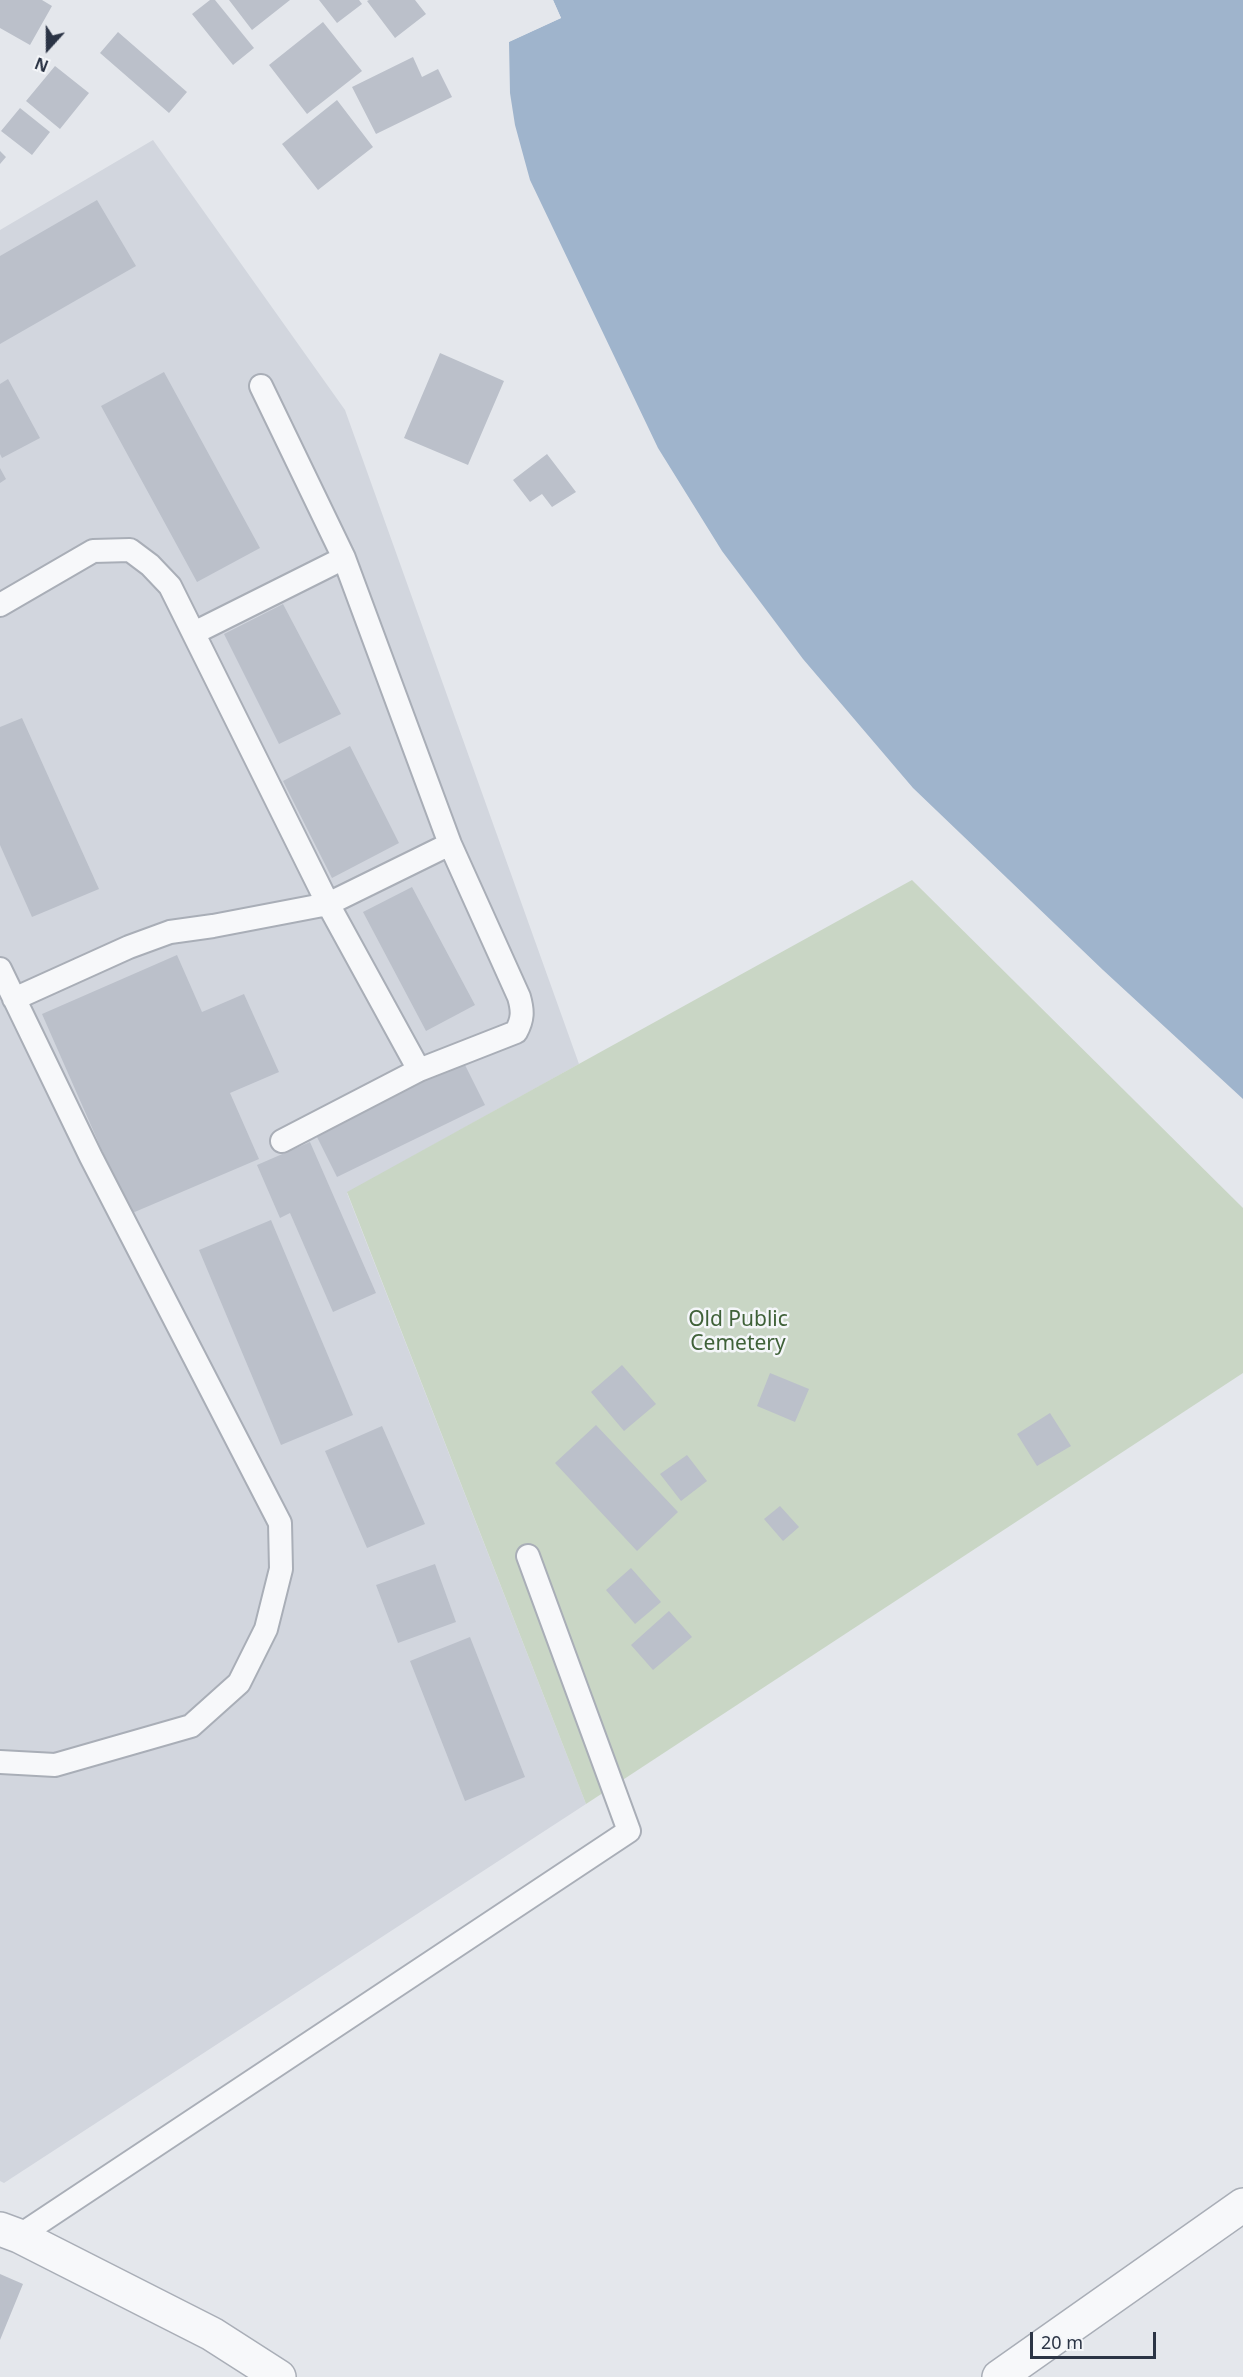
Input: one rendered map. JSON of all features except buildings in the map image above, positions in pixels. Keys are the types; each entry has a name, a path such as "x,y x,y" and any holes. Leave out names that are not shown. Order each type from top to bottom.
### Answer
{"street":[{"path":"999,2377 1243,2205"},
{"path":"9,2232 212,2334 279,2377"}],"lane":[{"path":"261,386 344,558 450,844 522,1009 522,1021 516,1032 419,1070 282,1141"},
{"path":"0,605 93,551 130,550 150,565 170,586 328,904 419,1070"},
{"path":"194,633 344,558"},
{"path":"14,999 129,947 170,932 328,904 450,844"},
{"path":"0,969 91,1157 280,1523 281,1569 266,1629 239,1683 191,1726 55,1765 0,1762"},
{"path":"9,2232 629,1831 528,1556"}],"shaded area":[{"path":"153,140 345,410 579,1064 347,1193 586,1804 4,2183 0,2181 0,230"}],"green space":[{"name":"Old Public Cemetery","path":"912,880 1243,1208 1243,1373 586,1804 347,1192"}],"water":[{"path":"553,0 1243,0 1243,1099 1103,970 913,788 803,659 722,551 658,448 530,180 515,125 510,93 509,42 561,18"}],"pier":[{"path":"550,0 553,0 561,18 506,43 507,39 557,16"}]}
